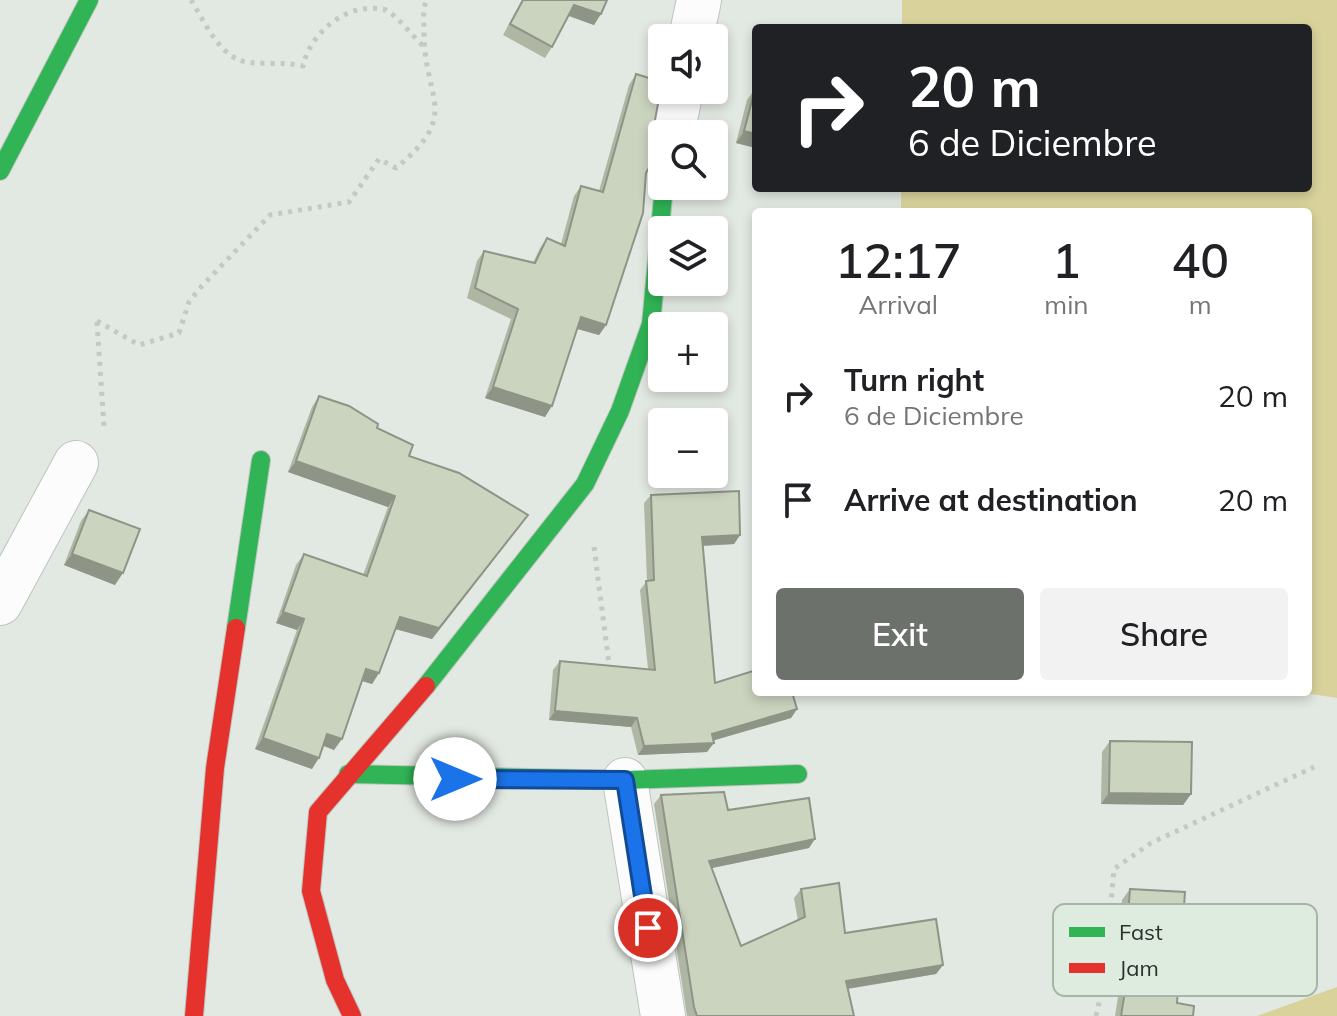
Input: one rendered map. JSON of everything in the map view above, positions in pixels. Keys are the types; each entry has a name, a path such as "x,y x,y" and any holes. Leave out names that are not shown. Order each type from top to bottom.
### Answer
{"street":[{"path":"0,171 89,0"},
{"path":"694,24 699,0"},
{"path":"352,1016 335,980 311,891 318,812 348,774 407,711 585,484 620,411 651,324 663,200"},
{"path":"189,1011 215,768 261,460"},
{"path":"0,603 76,463"},
{"path":"348,774 625,780 798,774"},
{"path":"625,780 663,1016"}],"path":[{"path":"191,0 218,42 239,60 284,61 303,66 307,48 331,17 361,5 385,10 424,47"},
{"path":"76,463 103,445 106,411 97,321 139,345 179,333 189,302 199,289 270,215 349,202 379,159 396,168 431,135 438,112 424,47 427,0"},
{"path":"585,484 612,687"},
{"path":"1111,904 1114,869 1151,843 1314,767"},
{"path":"1096,1016 1101,996"}],"shaded area":[{"path":"902,0 1337,0 1337,698 1312,694 1312,208 901,208 901,192 1312,192 1312,24 902,24"},
{"path":"1337,987 1337,1016 1257,1016 1317,996"}],"building":[{"path":"523,0 607,0 601,14 574,5 552,47 510,24"},
{"path":"636,74 648,78 648,104 658,104 655,120 648,120 648,169 643,213 606,325 581,317 552,406 493,387 518,309 475,288 484,251 535,263 547,238 565,246 581,186 603,192"},
{"path":"752,100 752,133 744,131"},
{"path":"319,396 349,406 378,424 377,428 413,445 409,456 459,473 528,515 439,628 400,617 379,673 366,669 342,739 327,734 319,758 263,738 304,619 283,612 304,554 367,576 395,496 296,461"},
{"path":"739,491 740,535 702,537 715,683 752,671 752,696 793,696 797,709 712,734 714,743 644,746 637,718 555,711 560,661 655,670 646,581 654,580 651,495"},
{"path":"89,510 140,529 123,573 72,554"},
{"path":"1110,741 1192,742 1191,794 1109,793"},
{"path":"724,792 728,810 809,798 815,839 709,861 741,946 805,917 801,889 839,883 845,933 936,919 943,965 846,981 854,1016 697,1016 661,795"},
{"path":"1130,889 1185,892 1184,904 1129,904"},
{"path":"1124,996 1178,996 1177,1003 1194,1006 1193,1016 1121,1016"}],"traffic: fast":[{"path":"0,171 89,0"},
{"path":"426,686 585,484 620,411 651,324 663,200"},
{"path":"236,628 261,460"},
{"path":"348,774 625,780 798,774"}],"traffic: jam":[{"path":"194,1016 215,768 236,628"},
{"path":"352,1016 335,980 311,891 318,812 426,686"}],"route":[{"path":"455,779 625,780 648,928"}]}
